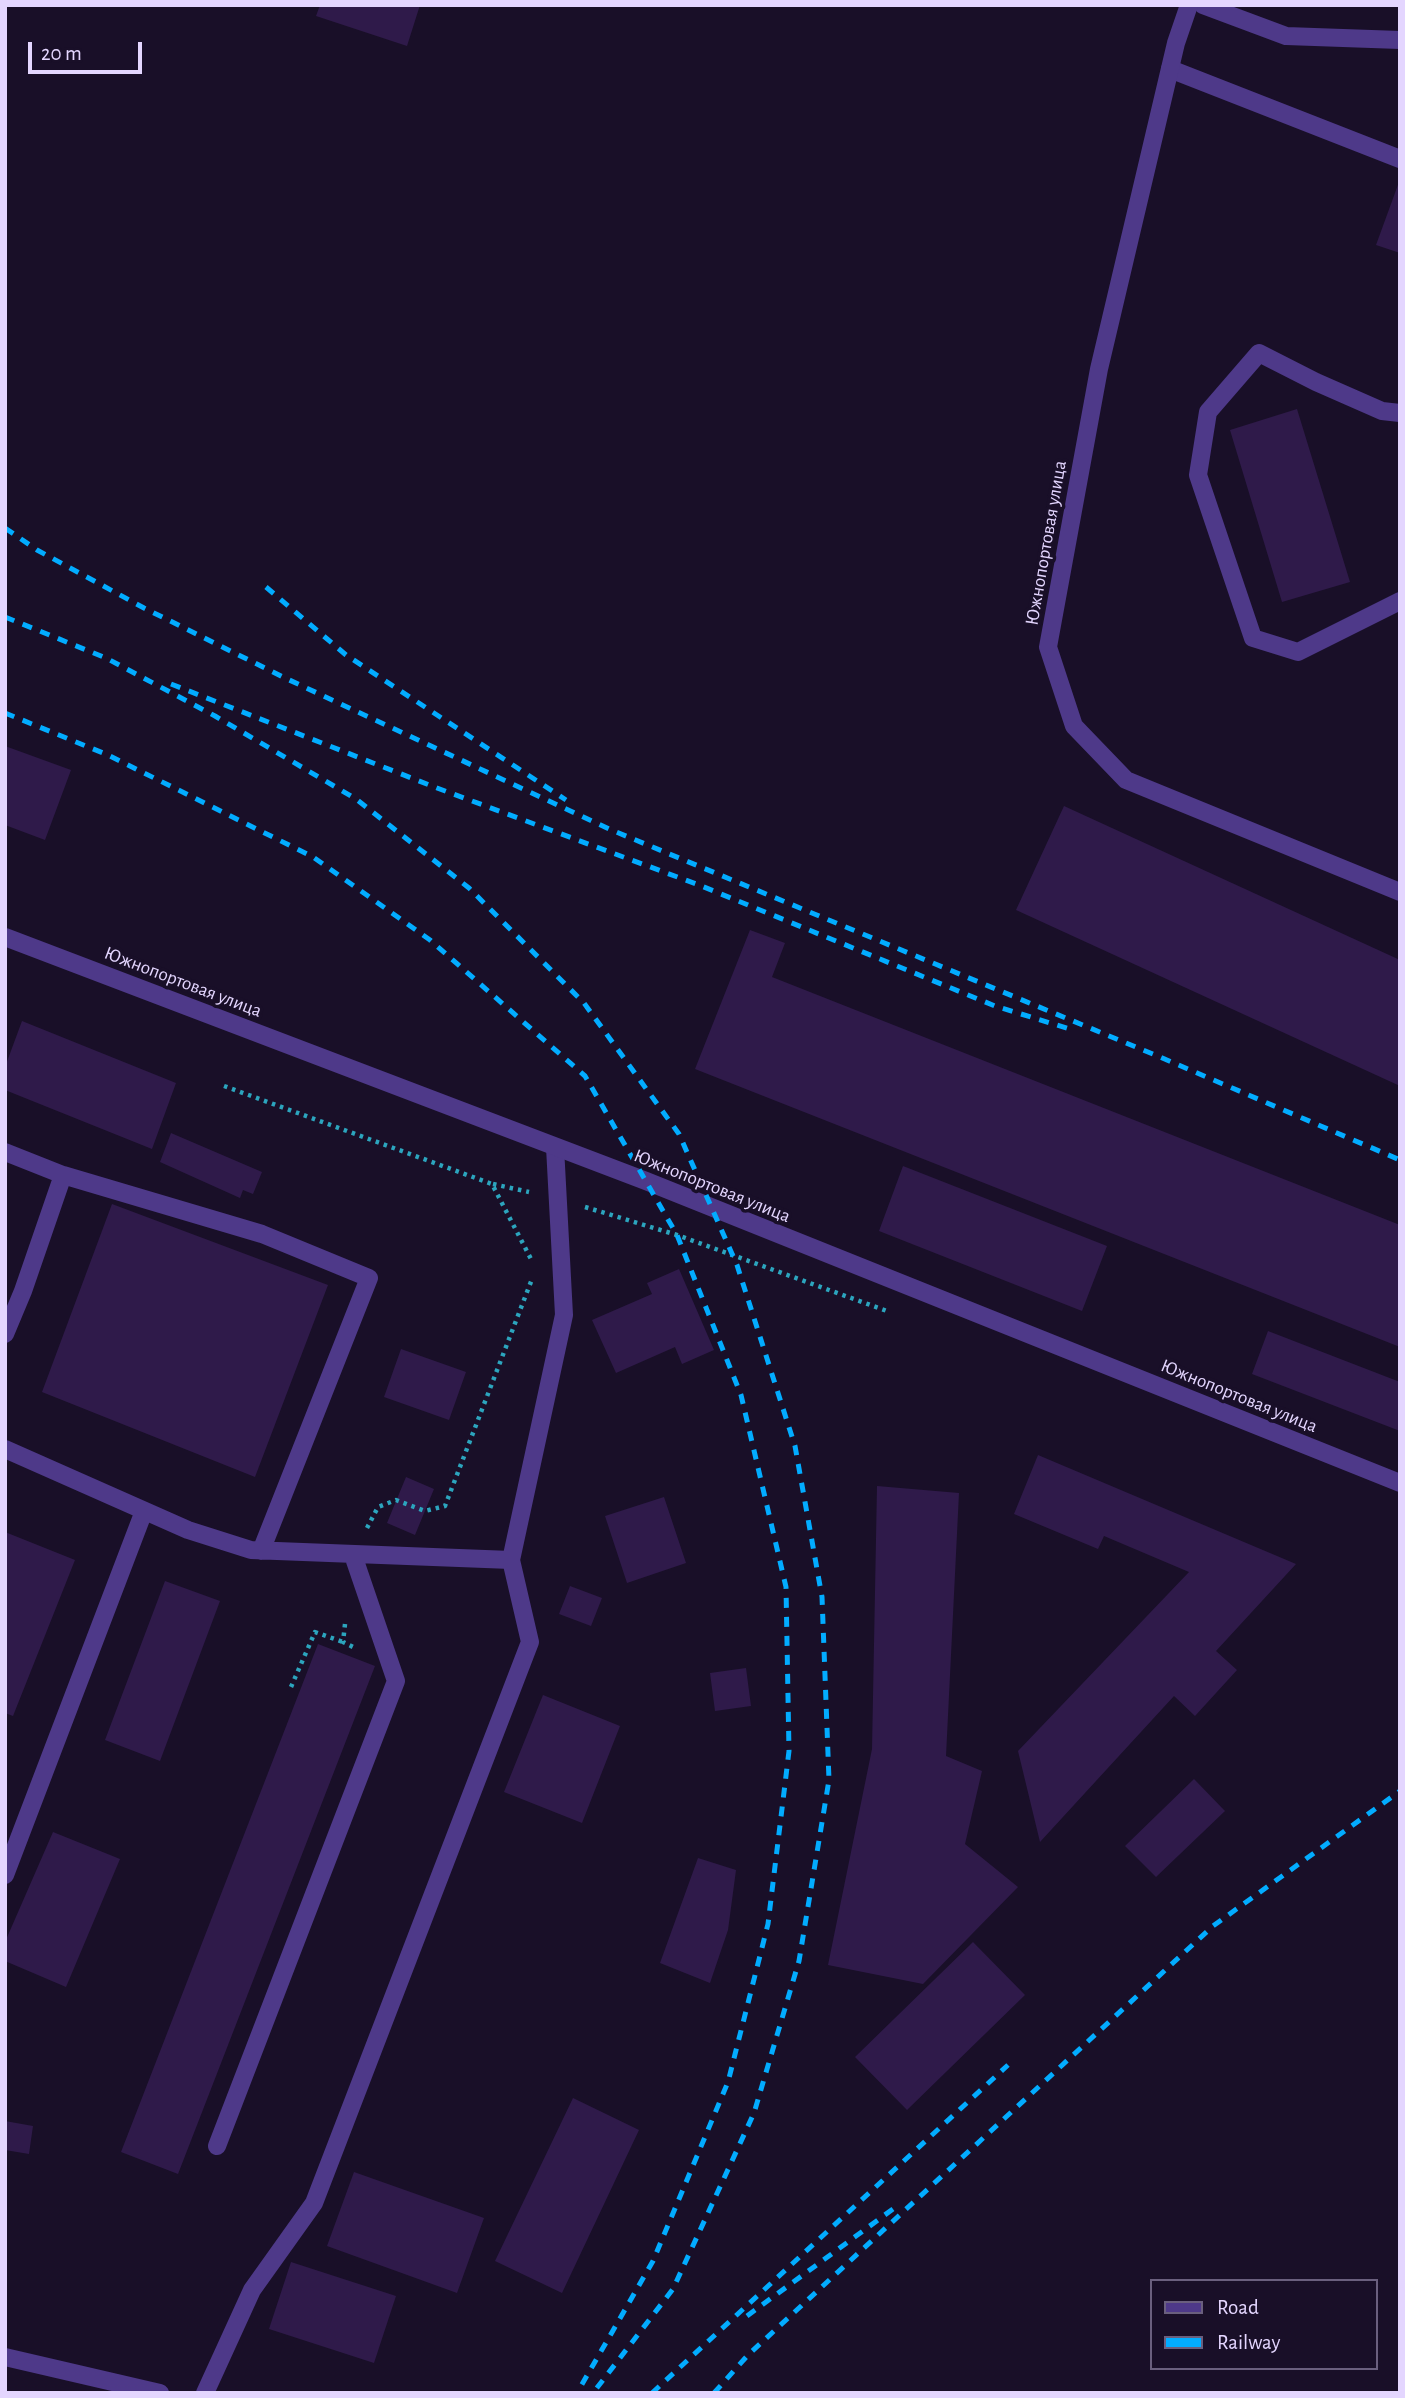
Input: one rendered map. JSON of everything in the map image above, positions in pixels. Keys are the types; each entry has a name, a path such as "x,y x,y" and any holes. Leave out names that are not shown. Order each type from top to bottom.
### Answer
{"street":[{"name":"Южнопортовая улица","path":"1189,5 1170,69 1099,369 1048,647 1074,726 1126,780 1400,892"},
{"path":"1203,5 1286,36 1400,40"},
{"path":"1170,69 1400,159"},
{"path":"1400,413 1382,411 1316,382 1259,352 1208,412 1198,475 1253,638 1298,652 1400,601"},
{"name":"Южнопортовая улица","path":"5,937 555,1147 1400,1483"},
{"path":"205,2393 252,2290 314,2203 530,1642 511,1560 564,1315 555,1147"},
{"path":"5,1152 63,1175 262,1234 369,1278 261,1550"},
{"path":"5,1334 23,1291 63,1175"},
{"path":"5,1449 188,1530 251,1550 511,1560"},
{"path":"5,1875 144,1511"},
{"path":"217,2146 396,1681 353,1555"},
{"path":"5,2357 160,2393"}],"path":[{"path":"224,1086 492,1184 558,1199 677,1234 897,1315"},
{"path":"353,1555 378,1507 396,1500 425,1511 446,1506 536,1269 492,1184"},
{"path":"343,1642 346,1617"},
{"path":"291,1687 315,1632 363,1652"}],"building":[{"path":"320,5 420,5 407,46 316,16"},
{"path":"1400,183 1400,253 1376,245"},
{"path":"1297,409 1350,582 1282,602 1230,430"},
{"path":"5,746 71,770 45,840 5,825"},
{"path":"1064,806 1400,960 1400,1086 1016,910"},
{"path":"750,930 785,943 772,977 1400,1225 1400,1347 695,1069"},
{"path":"22,1021 176,1083 152,1149 5,1090 5,1067"},
{"path":"171,1133 262,1172 253,1194 243,1190 240,1198 160,1162"},
{"path":"903,1166 1107,1246 1082,1311 879,1231"},
{"path":"112,1204 328,1285 255,1477 42,1392"},
{"path":"679,1269 714,1350 682,1364 675,1347 616,1373 592,1320 652,1294 647,1283"},
{"path":"1268,1331 1400,1382 1400,1431 1252,1374"},
{"path":"401,1349 466,1372 449,1420 384,1397"},
{"path":"1038,1455 1296,1564 1216,1651 1237,1670 1195,1716 1174,1696 1040,1842 1018,1751 1189,1572 1104,1536 1098,1549 1014,1514"},
{"path":"406,1477 434,1489 415,1535 387,1523"},
{"path":"877,1486 959,1493 946,1756 982,1771 965,1844 1018,1887 923,1984 828,1965 872,1749"},
{"path":"664,1497 686,1563 627,1583 605,1516"},
{"path":"5,1532 75,1560 13,1716 5,1713"},
{"path":"165,1581 220,1601 160,1761 105,1740"},
{"path":"570,1586 602,1598 591,1626 559,1614"},
{"path":"318,1644 375,1666 178,2174 121,2152"},
{"path":"746,1668 751,1706 715,1711 710,1673"},
{"path":"543,1695 620,1726 582,1823 504,1792"},
{"path":"1194,1779 1225,1811 1156,1877 1125,1846"},
{"path":"53,1832 120,1859 66,1987 5,1961 5,1942"},
{"path":"698,1858 736,1870 728,1930 710,1983 660,1963"},
{"path":"973,1942 1025,1995 907,2110 855,2057"},
{"path":"573,2098 639,2130 562,2293 495,2261"},
{"path":"5,2121 33,2126 29,2154 5,2150"},
{"path":"354,2172 484,2218 457,2293 327,2246"},
{"path":"291,2262 396,2296 374,2363 269,2329"}],"railway":[{"path":"5,528 37,550 144,608 285,678 609,829 1160,1057 1400,1160"},
{"path":"266,587 346,655 566,800"},
{"path":"5,617 106,658 215,716 356,799 469,888 584,1003 679,1134 737,1265 795,1446 822,1597 829,1780 799,1961 754,2113 673,2289 593,2393"},
{"path":"171,684 437,788 699,885 995,1006 1073,1030"},
{"path":"5,713 108,755 313,857 430,940 585,1076 677,1235 741,1395 786,1587 789,1751 768,1924 728,2082 653,2261 577,2393"},
{"path":"714,2393 748,2355 1213,1926 1400,1791"},
{"path":"652,2393 1008,2065"},
{"path":"747,2316 897,2206"}]}
